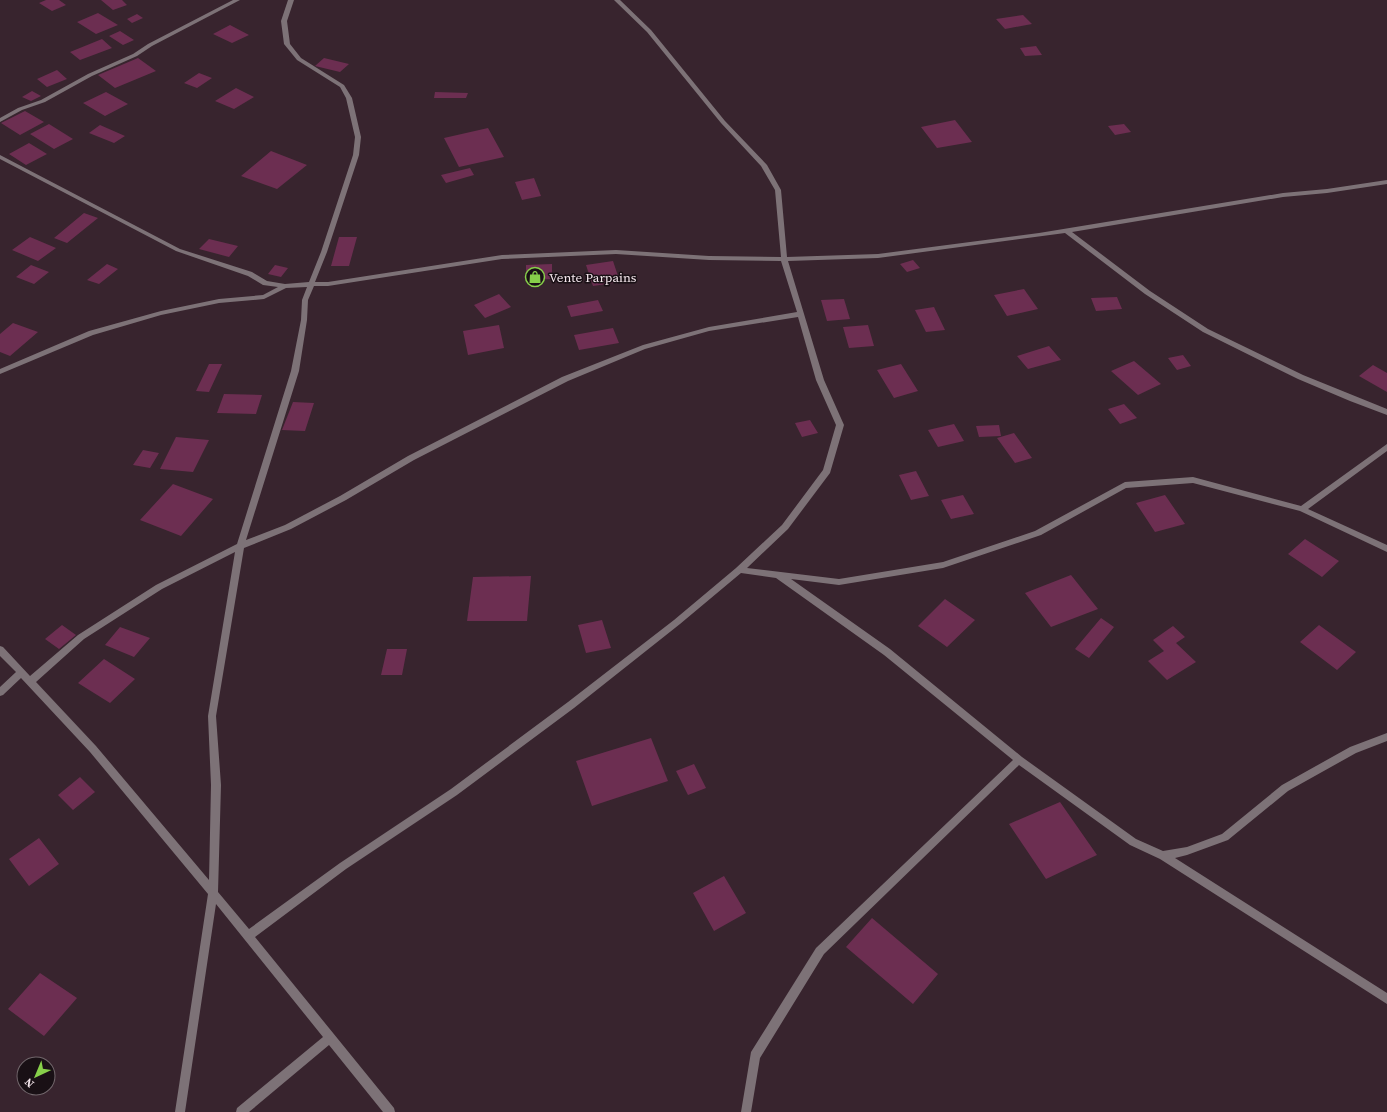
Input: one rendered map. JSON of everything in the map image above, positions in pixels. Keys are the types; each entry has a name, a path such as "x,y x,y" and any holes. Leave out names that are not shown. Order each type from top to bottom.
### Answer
{"street":[{"path":"0,120 20,109 43,101 90,75 136,55 150,45 237,0"},
{"path":"180,1112 213,893 216,785 212,716 240,546 295,371 304,320 305,300 324,252 356,155 358,137 349,98 342,86 299,59 287,44 284,21 292,0"},
{"path":"248,936 343,866 454,792 565,710 677,622 739,570 785,527 827,471 840,425 820,380 784,259 778,190 764,165 723,122 649,30 617,0"},
{"path":"0,158 178,250 250,274 265,283 285,286 328,284 502,257 616,252 693,257 784,259 878,256 1067,230 1283,195 1327,191 1387,182"},
{"path":"1067,230 1118,272 1200,328 1294,374 1356,401 1387,412"},
{"path":"0,372 91,333 161,313 219,301 264,297 285,286"},
{"path":"30,682 81,637 159,587 240,546 288,528 344,498 411,458 530,396 643,347 709,329 801,314"},
{"path":"1302,509 1387,447"},
{"path":"739,570 839,582 943,565 1038,533 1125,485 1193,480 1302,509 1387,549"},
{"path":"777,574 887,652 1019,760 1133,842 1163,856 1387,999"},
{"path":"0,650 93,749 213,893 390,1112"},
{"path":"0,692 21,673"},
{"path":"1163,856 1187,851 1225,837 1286,788 1353,750 1387,737"},
{"path":"746,1112 755,1056 820,951 1019,760"},
{"path":"241,1112 330,1038"}],"building":[{"path":"46,0 59,0 66,5 52,11 39,3"},
{"path":"101,0 122,0 127,5 113,10"},
{"path":"98,13 118,25 96,34 77,22"},
{"path":"137,14 143,18 132,23 127,19"},
{"path":"1023,15 1032,24 1005,29 996,19"},
{"path":"230,25 249,35 232,43 213,34"},
{"path":"120,31 134,40 123,45 109,36"},
{"path":"102,39 112,48 80,60 70,52"},
{"path":"1036,46 1042,55 1025,56 1020,48"},
{"path":"138,58 156,71 115,88 98,75"},
{"path":"324,58 349,64 340,72 315,66"},
{"path":"57,70 67,79 47,87 37,79"},
{"path":"199,73 212,78 197,88 184,83"},
{"path":"236,88 254,97 234,109 215,101"},
{"path":"32,91 41,96 31,101 22,97"},
{"path":"106,92 128,104 105,116 83,103"},
{"path":"435,92 468,93 466,98 434,98"},
{"path":"25,111 44,122 20,135 1,123"},
{"path":"955,120 972,142 937,148 921,127"},
{"path":"49,124 73,139 54,149 30,134"},
{"path":"1124,124 1131,132 1115,135 1108,126"},
{"path":"100,125 125,136 114,143 89,133"},
{"path":"488,128 504,157 459,167 444,138"},
{"path":"29,143 47,154 26,165 9,154"},
{"path":"271,151 307,165 277,189 241,176"},
{"path":"470,168 474,175 446,183 441,175"},
{"path":"534,178 541,196 522,200 515,182"},
{"path":"84,213 98,218 67,243 54,238"},
{"path":"30,237 56,248 38,261 12,250"},
{"path":"339,237 357,237 349,266 331,266"},
{"path":"209,239 238,246 229,257 199,249"},
{"path":"913,260 920,268 907,272 900,264"},
{"path":"613,261 620,282 593,286 586,265"},
{"path":"107,264 118,269 99,284 87,280"},
{"path":"552,264 552,279 526,280 526,265"},
{"path":"31,265 49,272 34,284 16,277"},
{"path":"275,265 288,268 281,277 268,274"},
{"path":"1024,289 1038,309 1007,316 994,295"},
{"path":"499,294 511,307 485,318 474,305"},
{"path":"1117,297 1122,309 1096,311 1091,298"},
{"path":"844,299 850,319 827,321 821,300"},
{"path":"598,300 603,311 571,317 567,306"},
{"path":"934,307 945,330 926,332 915,310"},
{"path":"13,323 38,332 10,356 0,352 0,334"},
{"path":"499,325 504,348 468,355 463,331"},
{"path":"868,325 874,346 849,348 843,327"},
{"path":"613,328 619,343 579,350 574,335"},
{"path":"1049,346 1061,360 1028,369 1017,356"},
{"path":"1183,355 1191,366 1177,370 1168,358"},
{"path":"1134,361 1161,384 1138,395 1111,371"},
{"path":"209,364 222,364 209,392 196,391"},
{"path":"901,364 918,391 894,398 877,370"},
{"path":"1373,365 1387,373 1387,392 1359,376"},
{"path":"224,394 262,395 256,414 217,413"},
{"path":"293,402 314,403 305,431 282,430"},
{"path":"1124,404 1137,418 1120,424 1108,409"},
{"path":"810,420 818,433 802,437 795,423"},
{"path":"954,424 964,441 938,447 928,430"},
{"path":"999,425 1001,436 979,437 976,426"},
{"path":"1014,433 1032,458 1015,463 997,438"},
{"path":"176,437 209,440 193,472 160,469"},
{"path":"143,450 159,453 150,468 133,465"},
{"path":"916,471 929,496 911,500 899,475"},
{"path":"173,484 213,499 181,536 140,520"},
{"path":"963,495 974,514 951,519 941,500"},
{"path":"1165,495 1185,524 1155,532 1136,503"},
{"path":"1305,539 1339,561 1322,577 1288,554"},
{"path":"1071,575 1098,609 1051,627 1025,593"},
{"path":"531,576 527,621 467,621 473,577"},
{"path":"945,599 975,620 947,647 918,626"},
{"path":"1101,618 1114,627 1089,658 1075,649"},
{"path":"602,620 611,648 586,653 578,625"},
{"path":"62,625 76,635 59,649 45,639"},
{"path":"1319,625 1356,652 1337,670 1300,642"},
{"path":"1173,626 1185,637 1176,643 1196,662 1167,680 1148,661 1164,651 1153,640"},
{"path":"120,627 150,638 134,657 105,645"},
{"path":"387,649 407,649 402,675 381,675"},
{"path":"104,659 135,679 110,703 78,683"},
{"path":"651,738 668,781 592,806 576,761"},
{"path":"694,764 706,788 688,795 676,771"},
{"path":"80,777 95,792 73,810 58,795"},
{"path":"1060,802 1097,855 1046,879 1009,824"},
{"path":"39,838 59,864 29,886 9,859"},
{"path":"724,876 746,913 714,931 693,893"},
{"path":"872,918 938,974 913,1004 846,947"},
{"path":"40,973 77,998 44,1036 8,1009"}],"place":[{"name":"Vente Parpains","path":"535,277"}]}
